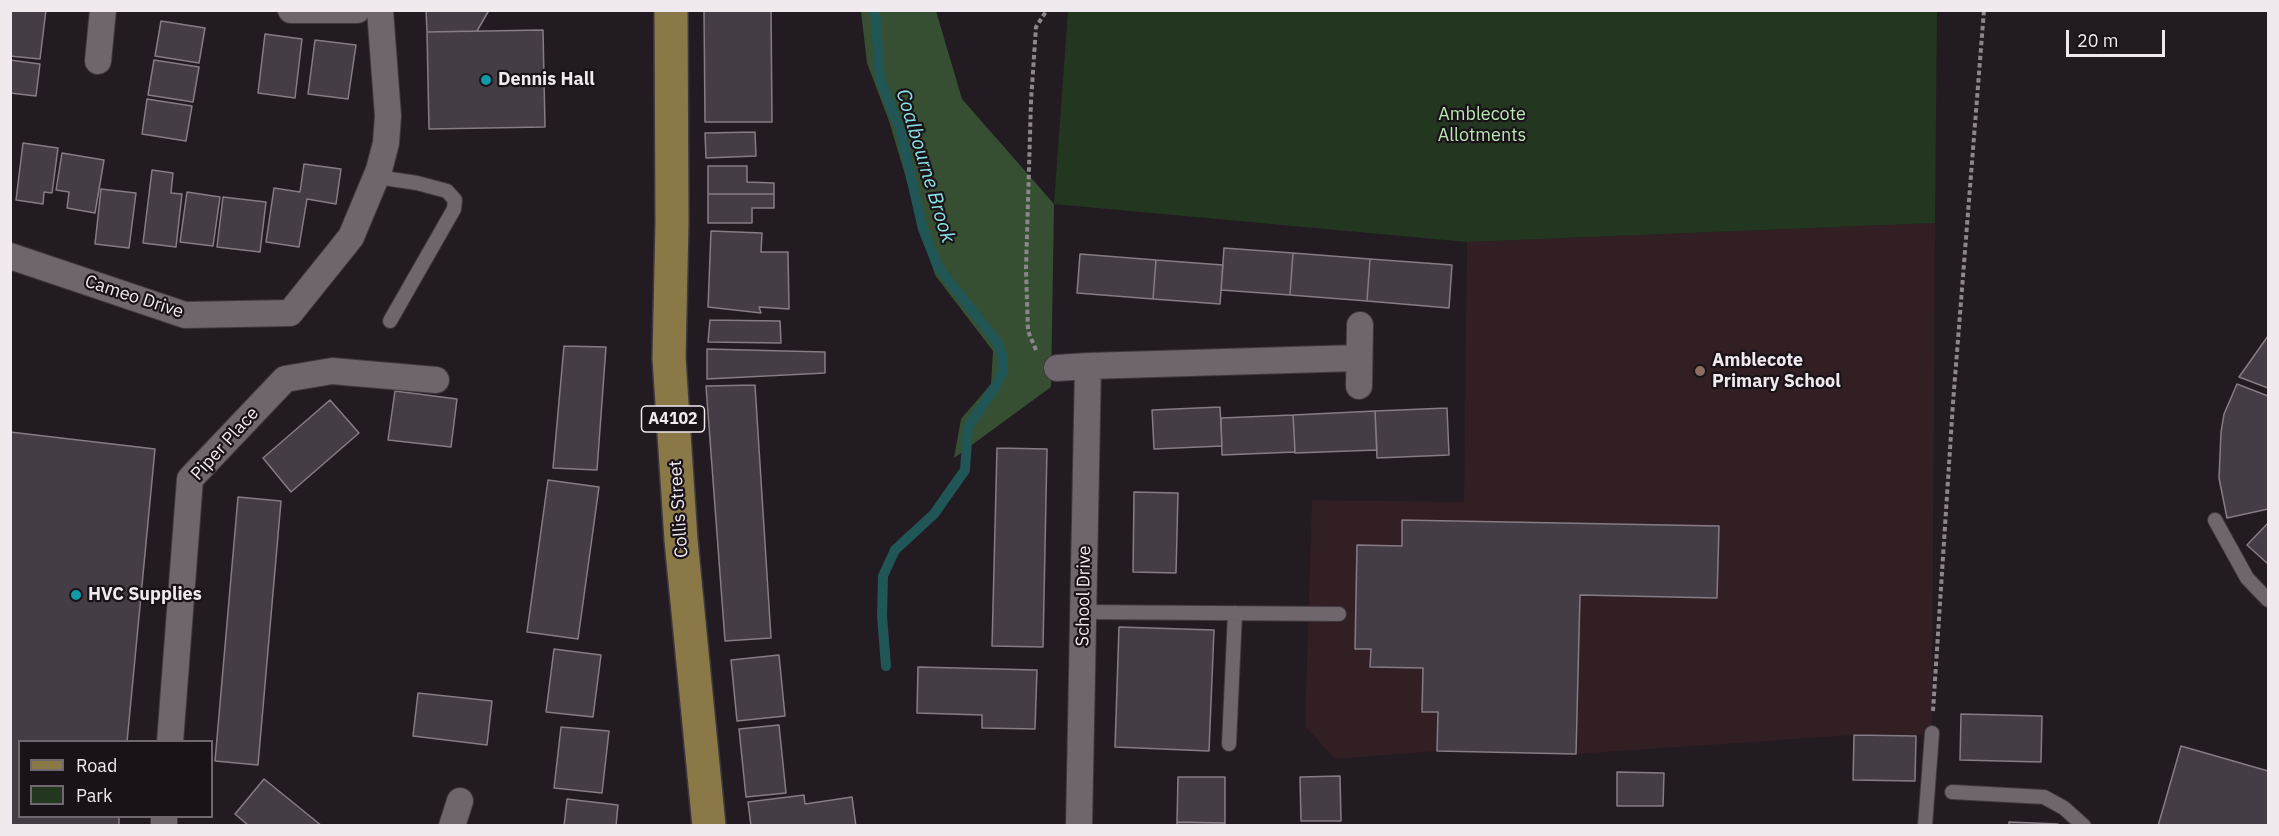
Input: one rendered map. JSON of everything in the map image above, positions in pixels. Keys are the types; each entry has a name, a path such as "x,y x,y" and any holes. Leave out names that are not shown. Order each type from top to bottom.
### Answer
{"main road":[{"name":"Collis Street","path":"671,10 672,223 669,358 681,540 709,825"}],"street":[{"path":"98,60 103,10"},
{"path":"291,10 357,10"},
{"name":"Cameo Drive","path":"10,256 184,315 290,313 351,237 377,177 386,143 388,116 380,10"},
{"path":"1359,386 1360,326"},
{"path":"1057,368 1359,358"},
{"name":"School Drive","path":"1079,825 1088,366"},
{"name":"Piper Place","path":"170,740 190,479 285,379 332,371 436,380"},
{"path":"452,825 460,801"}],"lane":[{"path":"377,177 417,183 447,191 454,200 454,208 390,321"},
{"path":"2215,520 2247,578 2268,600"},
{"path":"1083,612 1339,614"},
{"path":"1229,744 1235,613"},
{"path":"1925,825 1932,733"},
{"path":"1953,792 2043,797 2064,808 2084,825"}],"path":[{"path":"1047,10 1036,27 1035,38 1026,268 1029,331 1039,357 1057,368"},
{"path":"1800,10 1847,10"},
{"path":"1932,733 1953,403 1984,10"}],"shaded area":[{"name":"Amblecote Primary School","path":"1935,223 1932,733 1916,736 1854,735 1576,754 1437,751 1335,759 1305,726 1312,500 1464,502 1467,242"}],"green space":[{"path":"861,11 936,11 962,99 1054,204 1051,387 954,458 961,419 991,384 993,351 935,275 889,121 867,63"},
{"name":"Amblecote Allotments","path":"1068,11 1937,11 1935,223 1467,242 1054,204"}],"building":[{"path":"10,10 46,10 40,59 10,56"},
{"path":"426,10 488,10 488,12 477,31 427,32"},
{"path":"704,10 771,10 772,122 705,122"},
{"path":"161,21 205,28 199,63 155,56"},
{"name":"Dennis Hall","path":"543,30 545,127 429,129 427,32"},
{"path":"265,34 302,39 295,98 258,93"},
{"path":"315,40 356,45 348,99 308,94"},
{"path":"10,60 40,64 36,96 10,93"},
{"path":"154,60 199,67 193,102 148,95"},
{"path":"147,99 192,106 186,141 142,134"},
{"path":"755,132 756,156 706,158 705,133"},
{"path":"23,143 58,148 52,193 44,192 43,204 16,200"},
{"path":"62,153 104,160 95,213 67,208 69,192 56,190"},
{"path":"304,164 341,169 336,204 307,199 299,247 266,242 274,188 300,192"},
{"path":"708,166 747,166 747,182 774,183 774,194 708,194"},
{"path":"152,170 173,173 171,193 182,194 176,247 143,243"},
{"path":"101,189 136,193 129,248 95,244"},
{"path":"187,192 220,197 213,246 180,242"},
{"path":"708,194 774,194 774,208 752,208 752,223 708,223"},
{"path":"223,197 266,202 260,252 217,247"},
{"path":"711,231 762,233 761,252 788,252 789,309 759,307 761,313 708,307"},
{"path":"1224,248 1293,253 1290,295 1221,290"},
{"path":"1293,253 1370,259 1367,301 1290,295"},
{"path":"1080,254 1156,260 1153,299 1077,293"},
{"path":"1370,259 1452,265 1449,308 1367,301"},
{"path":"1156,260 1223,265 1220,304 1153,299"},
{"path":"710,320 780,321 781,343 708,342"},
{"path":"2268,336 2268,388 2239,377"},
{"path":"564,346 606,347 597,470 553,468"},
{"path":"707,349 825,352 825,373 707,379"},
{"path":"2237,384 2268,396 2268,509 2227,518 2219,478 2221,432 2224,414"},
{"path":"755,385 771,638 725,641 706,386"},
{"path":"395,391 457,399 451,447 388,440"},
{"path":"330,400 359,433 291,492 263,458"},
{"path":"1220,407 1222,446 1154,449 1152,410"},
{"path":"1447,408 1449,455 1377,458 1375,411"},
{"path":"1375,411 1377,450 1295,453 1293,415"},
{"path":"1293,415 1295,452 1222,455 1221,418"},
{"name":"HVC Supplies","path":"10,432 155,449 127,740 18,740 18,818 119,818 119,826 10,826"},
{"path":"997,448 1047,449 1043,647 992,646"},
{"path":"548,480 599,487 578,639 527,632"},
{"path":"1134,492 1178,493 1176,573 1133,572"},
{"path":"238,497 281,501 258,765 215,761"},
{"path":"1402,520 1719,526 1717,598 1580,595 1576,754 1437,751 1438,712 1422,712 1423,668 1370,667 1371,649 1355,649 1357,545 1402,546"},
{"path":"2268,523 2268,564 2247,545"},
{"path":"1119,627 1214,630 1209,751 1115,747"},
{"path":"554,649 601,655 593,717 546,712"},
{"path":"779,655 785,716 737,721 731,660"},
{"path":"918,667 1037,670 1035,729 982,728 982,715 917,713"},
{"path":"418,693 492,701 487,745 413,736"},
{"path":"1961,714 2042,716 2041,762 1960,760"},
{"path":"779,725 786,793 746,797 739,729"},
{"path":"561,727 609,731 602,793 554,788"},
{"path":"1854,735 1916,736 1915,781 1853,780"},
{"path":"2181,746 2268,771 2268,826 2158,826"},
{"path":"1617,772 1664,773 1663,806 1617,806"},
{"path":"1340,776 1341,821 1301,821 1300,777"},
{"path":"1178,777 1225,777 1225,823 1177,822"},
{"path":"264,779 322,826 249,826 235,814"},
{"path":"804,795 805,804 852,797 856,826 751,826 748,802"},
{"path":"567,799 618,805 616,826 564,826"},
{"path":"1177,822 1225,823 1225,826 1177,826"},
{"path":"2009,822 2058,824 2057,826 2009,826"}],"waterway":[{"name":"Coalbourne Brook","path":"875,10 880,79 900,129 923,229 938,267 997,342 1003,357 1003,371 997,384 968,427 965,470 934,514 895,550 883,576 882,616 886,666"}],"place":[{"name":"Dennis Hall","path":"486,80"},
{"name":"Amblecote Primary School","path":"1700,371"},
{"name":"HVC Supplies","path":"76,595"}]}
